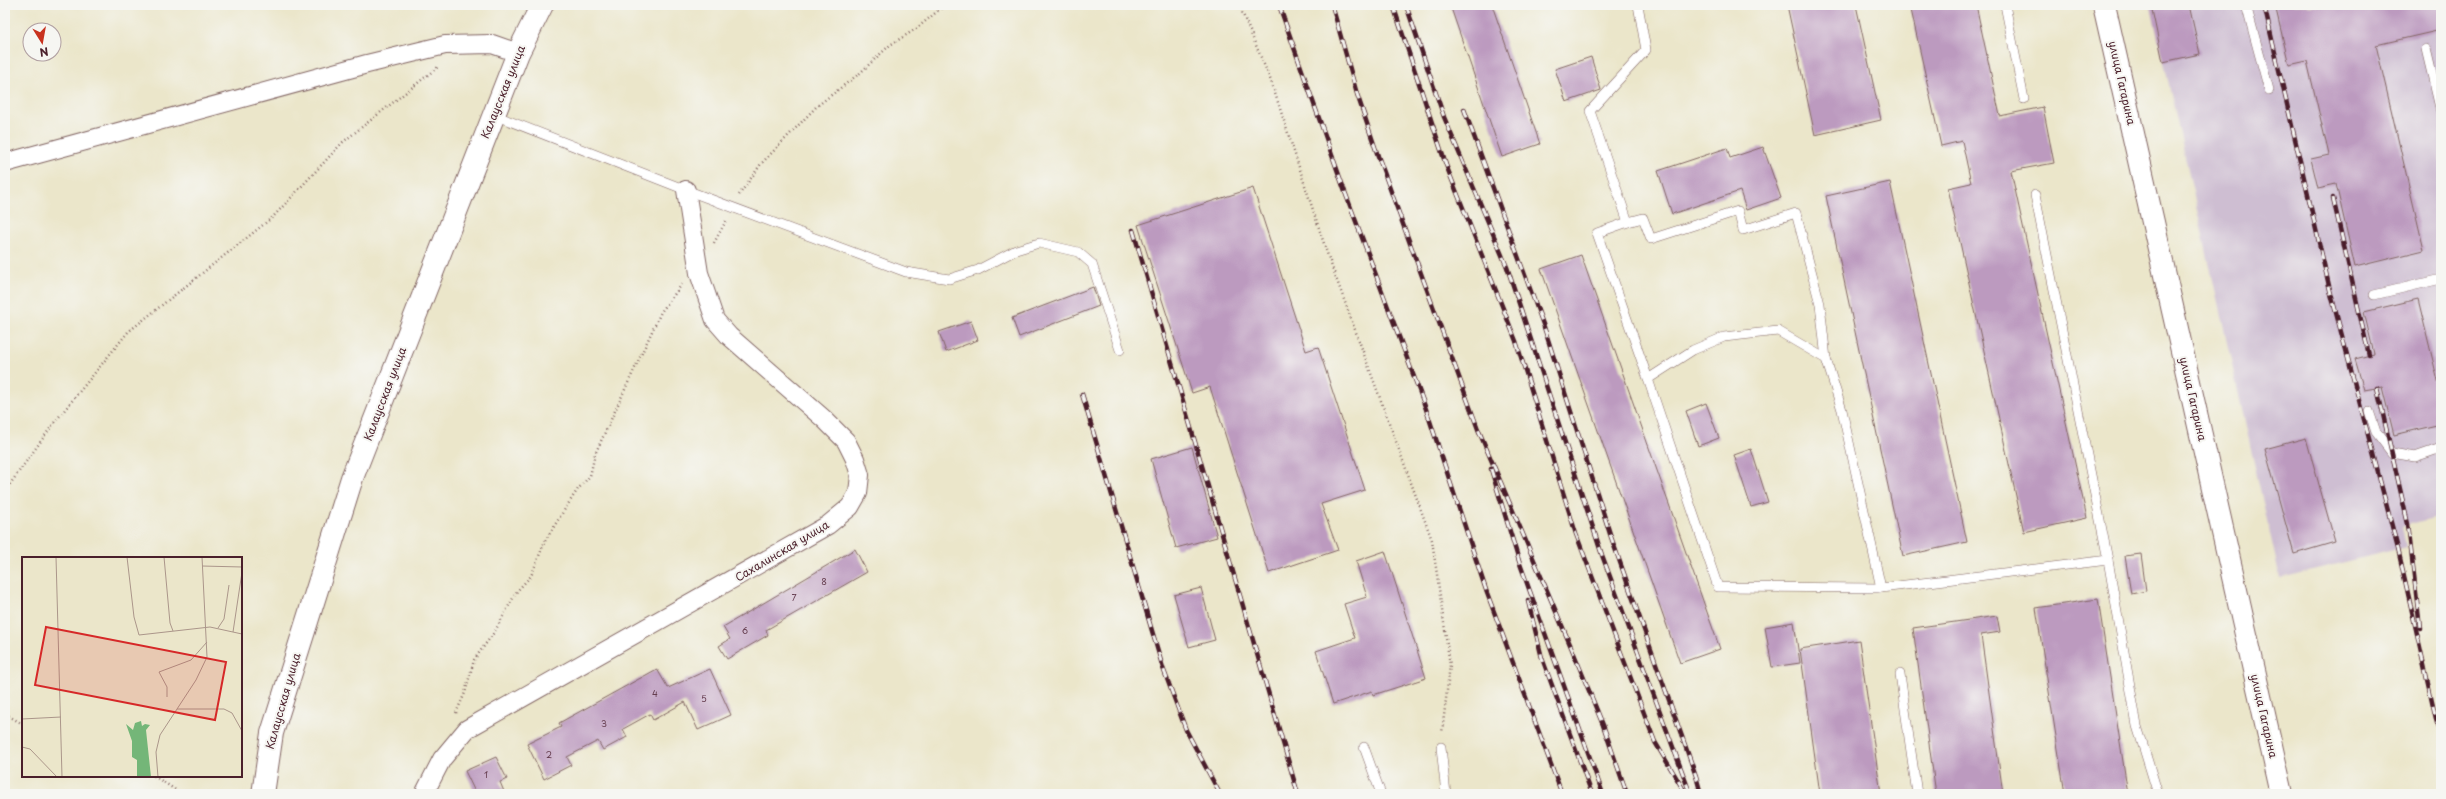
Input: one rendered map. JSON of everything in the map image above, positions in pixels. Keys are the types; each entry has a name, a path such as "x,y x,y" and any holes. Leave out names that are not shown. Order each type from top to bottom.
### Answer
{"street":[{"name":"Калаусская улица","path":"263,794 274,726 352,478 518,53 542,5"},
{"name":"улица Гагарина","path":"2104,5 2282,794"},
{"path":"5,163 367,64 445,45 492,44 518,53"},
{"name":"Сахалинская улица","path":"424,794 442,759 467,729 828,525 850,506 858,493 860,476 846,441 824,419 729,336 715,320 707,300 698,268 686,190"}],"lane":[{"path":"1628,222 1590,111 1646,50 1638,5"},
{"path":"2005,5 2024,99"},
{"path":"2246,5 2269,90"},
{"path":"2426,49 2441,112"},
{"path":"494,115 686,190 906,272 949,279 978,270 1016,250 1038,243 1078,252 1092,264 1120,350"},
{"path":"2035,195 2108,560 2137,726 2158,794"},
{"path":"1881,588 1842,410 1826,359 1820,304 1796,213 1743,230 1738,211 1652,239 1643,218 1597,233 1718,587 1881,588 2108,560"},
{"path":"2374,295 2441,279"},
{"path":"1648,379 1693,350 1724,337 1778,331 1826,359"},
{"path":"2369,411 2376,432 2392,453 2415,457 2441,448"},
{"path":"1900,674 1917,794"},
{"path":"1364,747 1381,794"},
{"path":"1441,747 1446,794"}],"path":[{"path":"454,717 465,693 474,660 495,631 517,591 531,576 545,541 563,512 578,489 590,476 595,454 661,312 678,288 698,268 723,228 732,206 748,180 761,164 817,106 860,73 890,45 916,29 945,5"},
{"path":"1239,5 1271,81 1328,256 1432,540 1450,665 1441,747"},
{"path":"5,491 54,423 128,332 273,217 343,142 467,44"},
{"path":"5,714 22,723"},
{"path":"156,777 182,794"}],"shaded area":[{"path":"2151,5 2441,5 2441,516 2402,526 2406,547 2280,578"}],"building":[{"path":"1450,5 1492,5 1540,144 1502,157"},
{"path":"1787,5 1856,5 1881,120 1815,135"},
{"path":"1910,5 1976,5 2000,116 2043,107 2054,163 2011,171 2087,518 2024,532 1948,188 1971,183 1962,141 1941,146"},
{"path":"2151,5 2189,5 2200,54 2163,62"},
{"path":"2275,5 2441,5 2441,30 2376,45 2424,250 2355,267 2336,184 2318,188 2311,159 2329,155 2307,61 2289,65"},
{"path":"1591,57 1601,90 1566,102 1555,69"},
{"path":"1763,147 1781,198 1746,210 1740,191 1672,214 1658,171 1727,148 1730,158"},
{"path":"1890,182 1967,542 1903,556 1826,196"},
{"path":"1253,188 1306,351 1318,347 1365,490 1321,504 1338,550 1269,573 1210,387 1192,393 1138,225"},
{"path":"1581,255 1720,649 1680,663 1541,269"},
{"path":"1093,287 1099,306 1019,337 1012,318"},
{"path":"2418,299 2441,394 2441,424 2394,435 2382,387 2364,390 2355,359 2374,354 2364,312"},
{"path":"971,321 978,340 946,352 939,332"},
{"path":"1706,403 1719,438 1698,446 1686,411"},
{"path":"2306,438 2335,542 2294,554 2265,449"},
{"path":"1192,447 1217,537 1176,548 1151,459"},
{"path":"1751,449 1768,502 1751,507 1734,455"},
{"path":"855,549 867,572 766,630 768,635 727,659 719,646 730,639 723,627"},
{"path":"1385,551 1426,678 1373,695 1372,691 1333,704 1316,651 1355,638 1344,604 1367,597 1356,561"},
{"path":"2141,554 2146,591 2131,594 2125,556"},
{"path":"1201,588 1215,640 1189,647 1174,595"},
{"path":"2098,599 2128,794 2065,794 2036,608"},
{"path":"1997,616 2000,632 1981,635 2003,794 1936,794 1913,628"},
{"path":"1794,622 1800,663 1772,667 1765,627"},
{"path":"1859,640 1881,794 1820,794 1800,649"},
{"path":"657,669 668,688 710,669 731,715 698,730 685,702 653,720 650,714 623,729 627,737 603,750 598,741 567,757 571,765 544,779 527,744 561,727 559,723"},
{"path":"496,757 507,779 500,782 505,794 476,794 465,771"}],"railway":[{"path":"1279,5 1345,192 1426,409 1487,593 1562,794"},
{"path":"1332,5 1357,94 1378,156 1478,429 1572,649 1603,725 1627,794"},
{"path":"1393,5 1446,165 1516,341 1576,534 1655,742 1686,794"},
{"path":"1406,5 1444,117 1507,267 1602,555 1690,793"},
{"path":"2264,5 2330,290 2398,549 2441,741"},
{"path":"1464,109 1544,327 1611,537 1696,776 1701,794"},
{"path":"2333,198 2369,355"},
{"path":"1133,230 1298,794"},
{"path":"2377,388 2408,524 2420,628"},
{"path":"1082,394 1163,668 1186,730 1220,794"},
{"path":"1491,469 1519,561 1603,794"},
{"path":"1528,601 1542,658 1592,794"}]}
